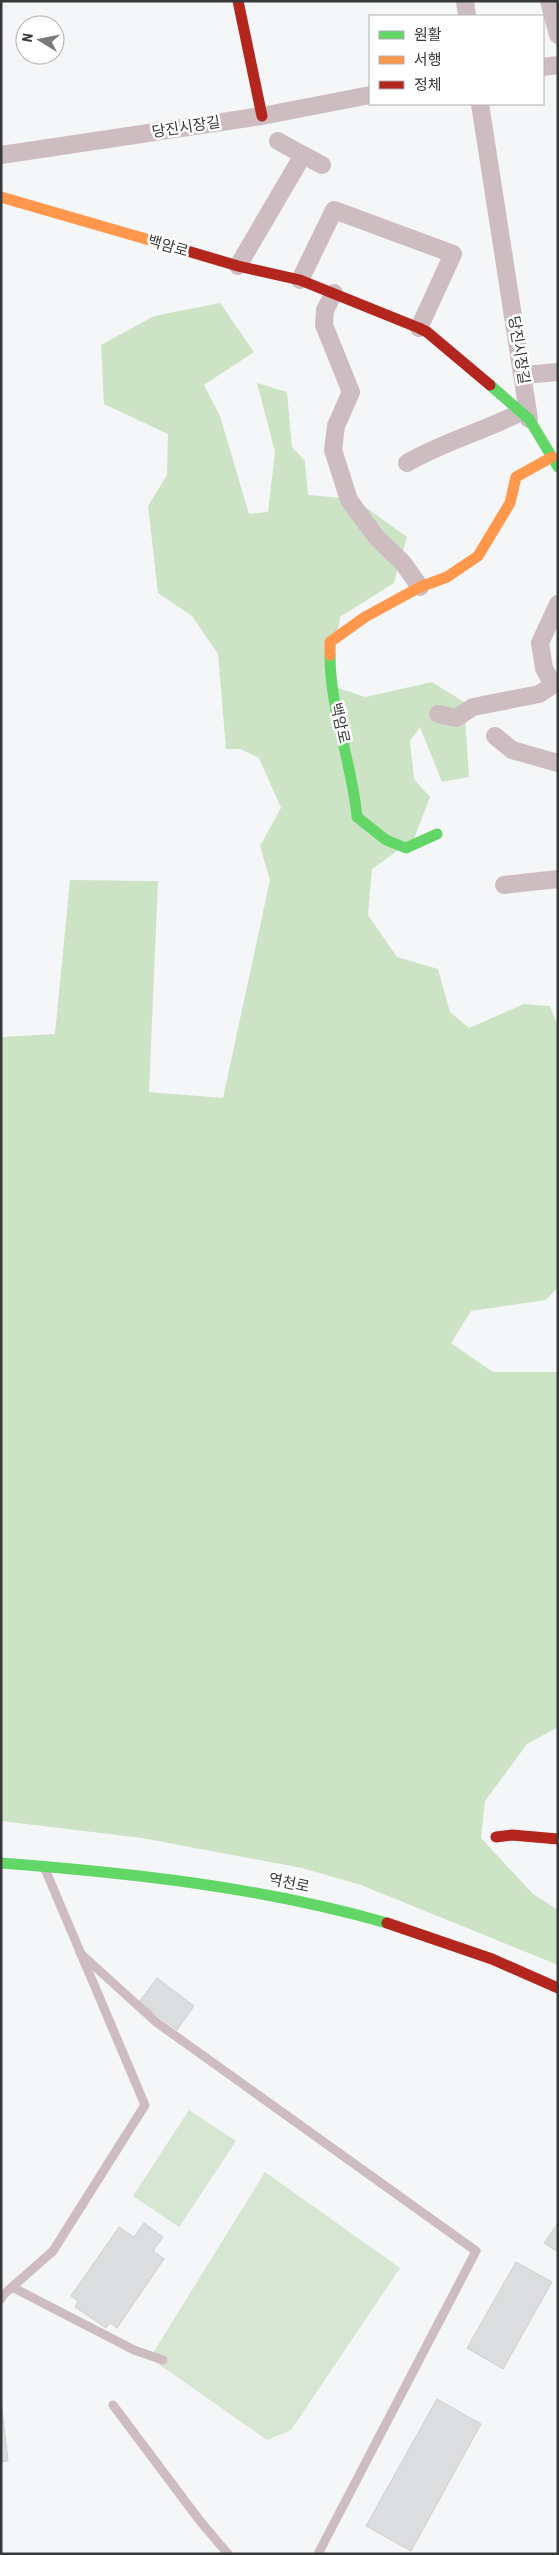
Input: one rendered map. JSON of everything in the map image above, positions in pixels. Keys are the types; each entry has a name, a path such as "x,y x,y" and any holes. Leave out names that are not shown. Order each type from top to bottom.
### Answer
{"street":[{"path":"238,1 262,116"},
{"path":"465,1 467,15"},
{"path":"549,1 558,35"},
{"path":"544,67 558,65"},
{"name":"당진시장길","path":"1,155 262,116 369,95"},
{"name":"당진시장길","path":"480,105 524,375 525,415"},
{"path":"278,141 322,164"},
{"path":"238,266 304,154"},
{"name":"백암로","path":"1,197 238,266 300,280 419,328 525,415 555,462 516,477 510,503 478,556 447,577 420,587 365,617 330,642 329,662 335,705 356,790 358,817 386,840 406,848 437,834"},
{"path":"300,280 334,210 453,254 419,328"},
{"path":"334,293 325,310 324,325 351,392 336,426 333,450 349,500 377,538 403,563 420,587"},
{"path":"524,375 558,372"},
{"path":"407,463 427,452 525,415"},
{"path":"438,714 456,718 473,707 539,694 553,685 544,668 540,643 558,604"},
{"path":"494,736 512,750 558,763"},
{"path":"504,885 558,880"},
{"path":"496,1837 512,1835 558,1839"},
{"name":"역천로","path":"1,1863 145,1874 214,1884 344,1911 442,1940 558,1988"}],"lane":[{"path":"1,2299 53,2251 145,2105 44,1866"},
{"path":"80,1954 156,2022 476,2251 318,2554"},
{"path":"12,2287 134,2350 163,2360"},
{"path":"113,2405 228,2554"}],"green space":[{"path":"220,303 254,352 204,385 220,416 249,514 268,512 275,452 257,383 287,392 292,447 305,461 308,495 354,499 407,537 394,583 340,617 330,685 365,697 432,682 464,702 469,777 442,782 420,727 410,741 414,779 430,797 414,839 372,869 368,915 397,957 438,969 450,1012 469,1028 524,1004 550,1006 558,1027 558,1287 546,1300 471,1311 451,1343 493,1372 558,1372 558,1727 527,1744 485,1801 481,1838 533,1894 558,1910 558,1965 361,1885 302,1868 142,1838 1,1821 1,1037 55,1034 70,880 158,881 149,1092 223,1098 270,880 260,846 281,808 259,758 240,749 226,749 218,654 192,616 158,593 148,506 167,475 168,434 104,404 101,345 154,316"},
{"path":"189,2110 236,2141 179,2227 133,2196"},
{"path":"265,2172 400,2268 291,2430 267,2440 150,2358"}],"building":[{"path":"157,1978 194,2006 177,2030 139,2002"},
{"path":"144,2223 163,2237 153,2251 164,2259 117,2328 110,2323 106,2328 75,2307 78,2301 71,2296 119,2227 134,2237"},
{"path":"558,2223 558,2252 544,2243"},
{"path":"516,2262 552,2282 503,2369 467,2348"},
{"path":"437,2399 481,2424 411,2551 366,2526"},
{"path":"1,2400 8,2461 1,2462"}],"traffic: fast":[{"path":"490,385 529,419 558,467"},
{"path":"330,655 337,716 351,777 357,817 386,840 406,848 437,834"},
{"path":"1,1863 196,1883 340,1910 387,1923"}],"traffic: slow":[{"path":"1,197 184,250"},
{"path":"330,655 330,642 365,617 420,587 447,577 478,556 510,503 516,477 552,457"}],"traffic: jam":[{"path":"238,1 262,116"},
{"path":"184,250 238,266 300,280 419,328 427,332 490,385"},
{"path":"496,1837 512,1835 558,1839"},
{"path":"387,1923 492,1959 558,1988"}]}
